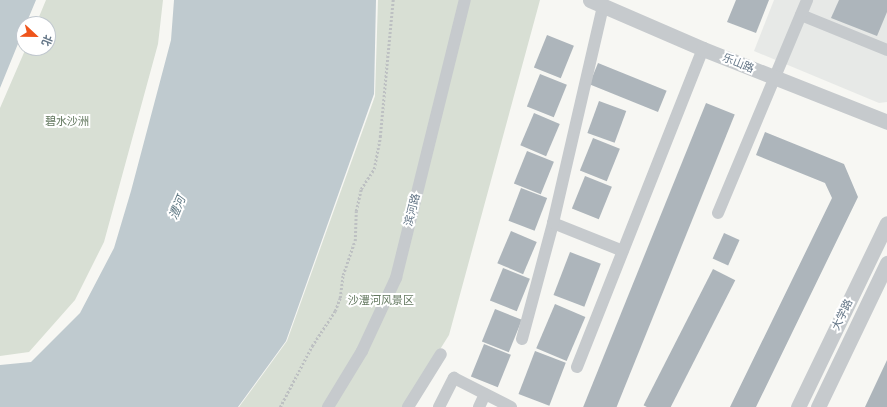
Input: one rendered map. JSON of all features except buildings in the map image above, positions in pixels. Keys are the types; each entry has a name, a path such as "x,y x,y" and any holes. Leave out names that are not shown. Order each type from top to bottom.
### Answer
{"street":[{"name":"滨河路","path":"328,407 362,351 396,278 465,0"},
{"path":"718,213 807,0"},
{"path":"522,339 553,223 596,3"},
{"name":"乐山路","path":"596,3 775,79 887,122"},
{"path":"801,15 887,50"},
{"path":"577,367 703,49"},
{"path":"553,223 623,251"},
{"name":"大学路","path":"798,407 887,223"},
{"name":"大学路","path":"818,407 887,263"},
{"path":"408,407 441,354"},
{"path":"439,407 454,378 511,407"},
{"path":"479,407 485,394"}],"path":[{"path":"280,407 312,346 335,311 340,298 343,275 355,241 356,211 361,189 374,169 381,129 393,0"}],"shaded area":[{"path":"774,0 887,0 887,102 879,103 754,51"}],"green space":[{"name":"碧水沙洲","path":"46,0 163,0 158,44 104,242 75,300 29,352 0,356 0,108 23,56 56,56 56,16 39,16"},
{"name":"沙澧河风景区","path":"378,0 540,0 449,335 404,407 239,407 287,341 375,96"}],"water":[{"path":"0,0 36,0 29,16 16,16 16,49 0,88"},
{"name":"澧河","path":"174,0 376,0 374,94 286,341 238,407 0,407 0,365 31,362 80,313 114,248 131,191 171,40"}]}
